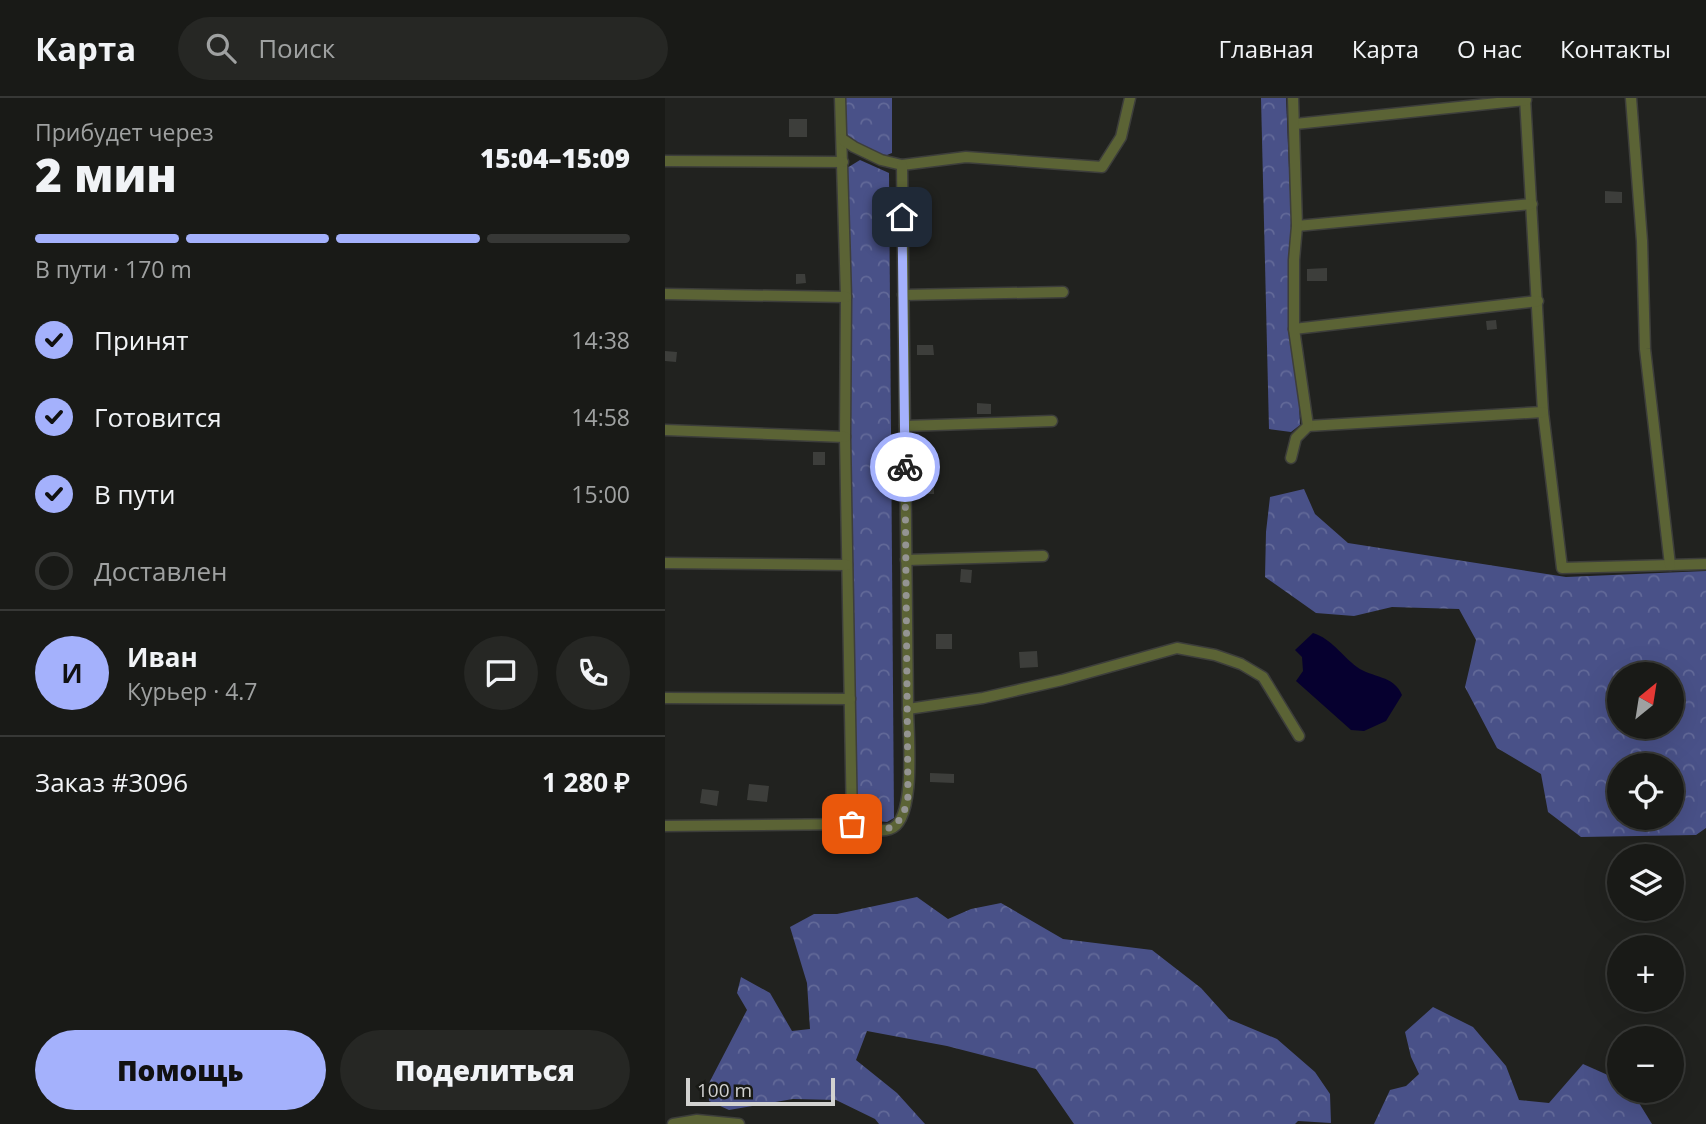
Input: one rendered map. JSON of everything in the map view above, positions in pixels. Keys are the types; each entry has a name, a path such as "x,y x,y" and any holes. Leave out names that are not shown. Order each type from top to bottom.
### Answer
{"street":[{"path":"840,98 846,297 845,437 852,824"},
{"path":"842,139 881,160 902,165 966,157 1102,167 1121,137 1130,98"},
{"path":"1293,98 1297,226 1294,330 1308,426"},
{"path":"1631,98 1642,241 1645,349 1671,565"},
{"path":"1295,124 1526,99 1543,412 1562,568 1706,564"},
{"path":"665,161 843,162"},
{"path":"665,827 852,824 867,829 890,829 900,822 905,811 908,796 908,709 902,165"},
{"path":"1297,226 1532,204"},
{"path":"904,295 1063,292"},
{"path":"665,293 846,297"},
{"path":"1294,330 1538,301"},
{"path":"1291,458 1296,439 1308,426 1543,412"},
{"path":"905,426 1052,421"},
{"path":"665,430 845,437"},
{"path":"906,560 1043,556"},
{"path":"665,563 847,565"},
{"path":"908,709 983,698 1062,680 1177,648 1215,655 1241,664 1263,677 1299,736"},
{"path":"665,698 850,699"},
{"path":"673,1124 697,1120 739,1124"}],"green space":[{"path":"842,98 892,98 892,153 882,157 851,143 842,122"},
{"path":"1261,98 1286,98 1300,425 1291,432 1269,429"},
{"path":"860,160 889,173 894,818 887,822 859,819 853,807 847,168"},
{"path":"1304,489 1315,514 1348,543 1566,577 1706,571 1706,828 1696,835 1581,837 1548,812 1541,774 1497,748 1465,687 1476,640 1459,609 1392,607 1354,616 1316,613 1265,577 1270,497"},
{"path":"917,897 948,919 971,909 1001,903 1063,939 1152,950 1201,988 1229,1019 1277,1039 1315,1072 1330,1094 1331,1123 1298,1121 1295,1124 1074,1124 1036,1069 947,1046 867,1031 856,1060 897,1093 925,1124 879,1124 875,1119 836,1100 793,1099 729,1110 709,1101 708,1085 747,1010 737,993 741,977 770,993 792,1031 810,1029 807,983 790,927 814,914 837,914"},
{"path":"1433,1007 1473,1027 1506,1066 1519,1100 1549,1103 1583,1064 1607,1075 1607,1103 1639,1103 1652,1124 1374,1124 1390,1090 1406,1086 1419,1074 1411,1057 1405,1032"}],"shaded area":[{"path":"1313,633 1331,643 1363,671 1394,684 1402,695 1386,721 1364,731 1351,730 1296,681 1303,671 1302,657 1295,650"}],"building":[{"path":"789,119 807,119 807,137 789,137"},
{"path":"1605,191 1622,192 1622,203 1605,203"},
{"path":"1327,268 1327,281 1307,281 1307,269"},
{"path":"796,274 805,274 806,283 796,284"},
{"path":"1496,320 1497,329 1487,330 1486,321"},
{"path":"917,345 933,345 934,355 917,355"},
{"path":"665,351 677,352 676,362 665,361"},
{"path":"977,403 991,404 991,414 977,414"},
{"path":"813,452 825,452 825,465 813,465"},
{"path":"920,480 934,480 934,494 920,494"},
{"path":"961,569 972,570 971,583 960,582"},
{"path":"936,634 952,634 952,649 936,649"},
{"path":"1037,651 1038,667 1020,668 1019,652"},
{"path":"930,773 954,774 954,783 930,782"},
{"path":"749,784 769,786 767,802 747,800"},
{"path":"702,789 719,791 717,806 700,803"},
{"path":"844,837 855,837 855,849 844,849"}],"way so far":[{"path":"852,824 867,829 890,829 900,822 908,796 905,467"}],"route":[{"path":"902,217 905,467"}]}
